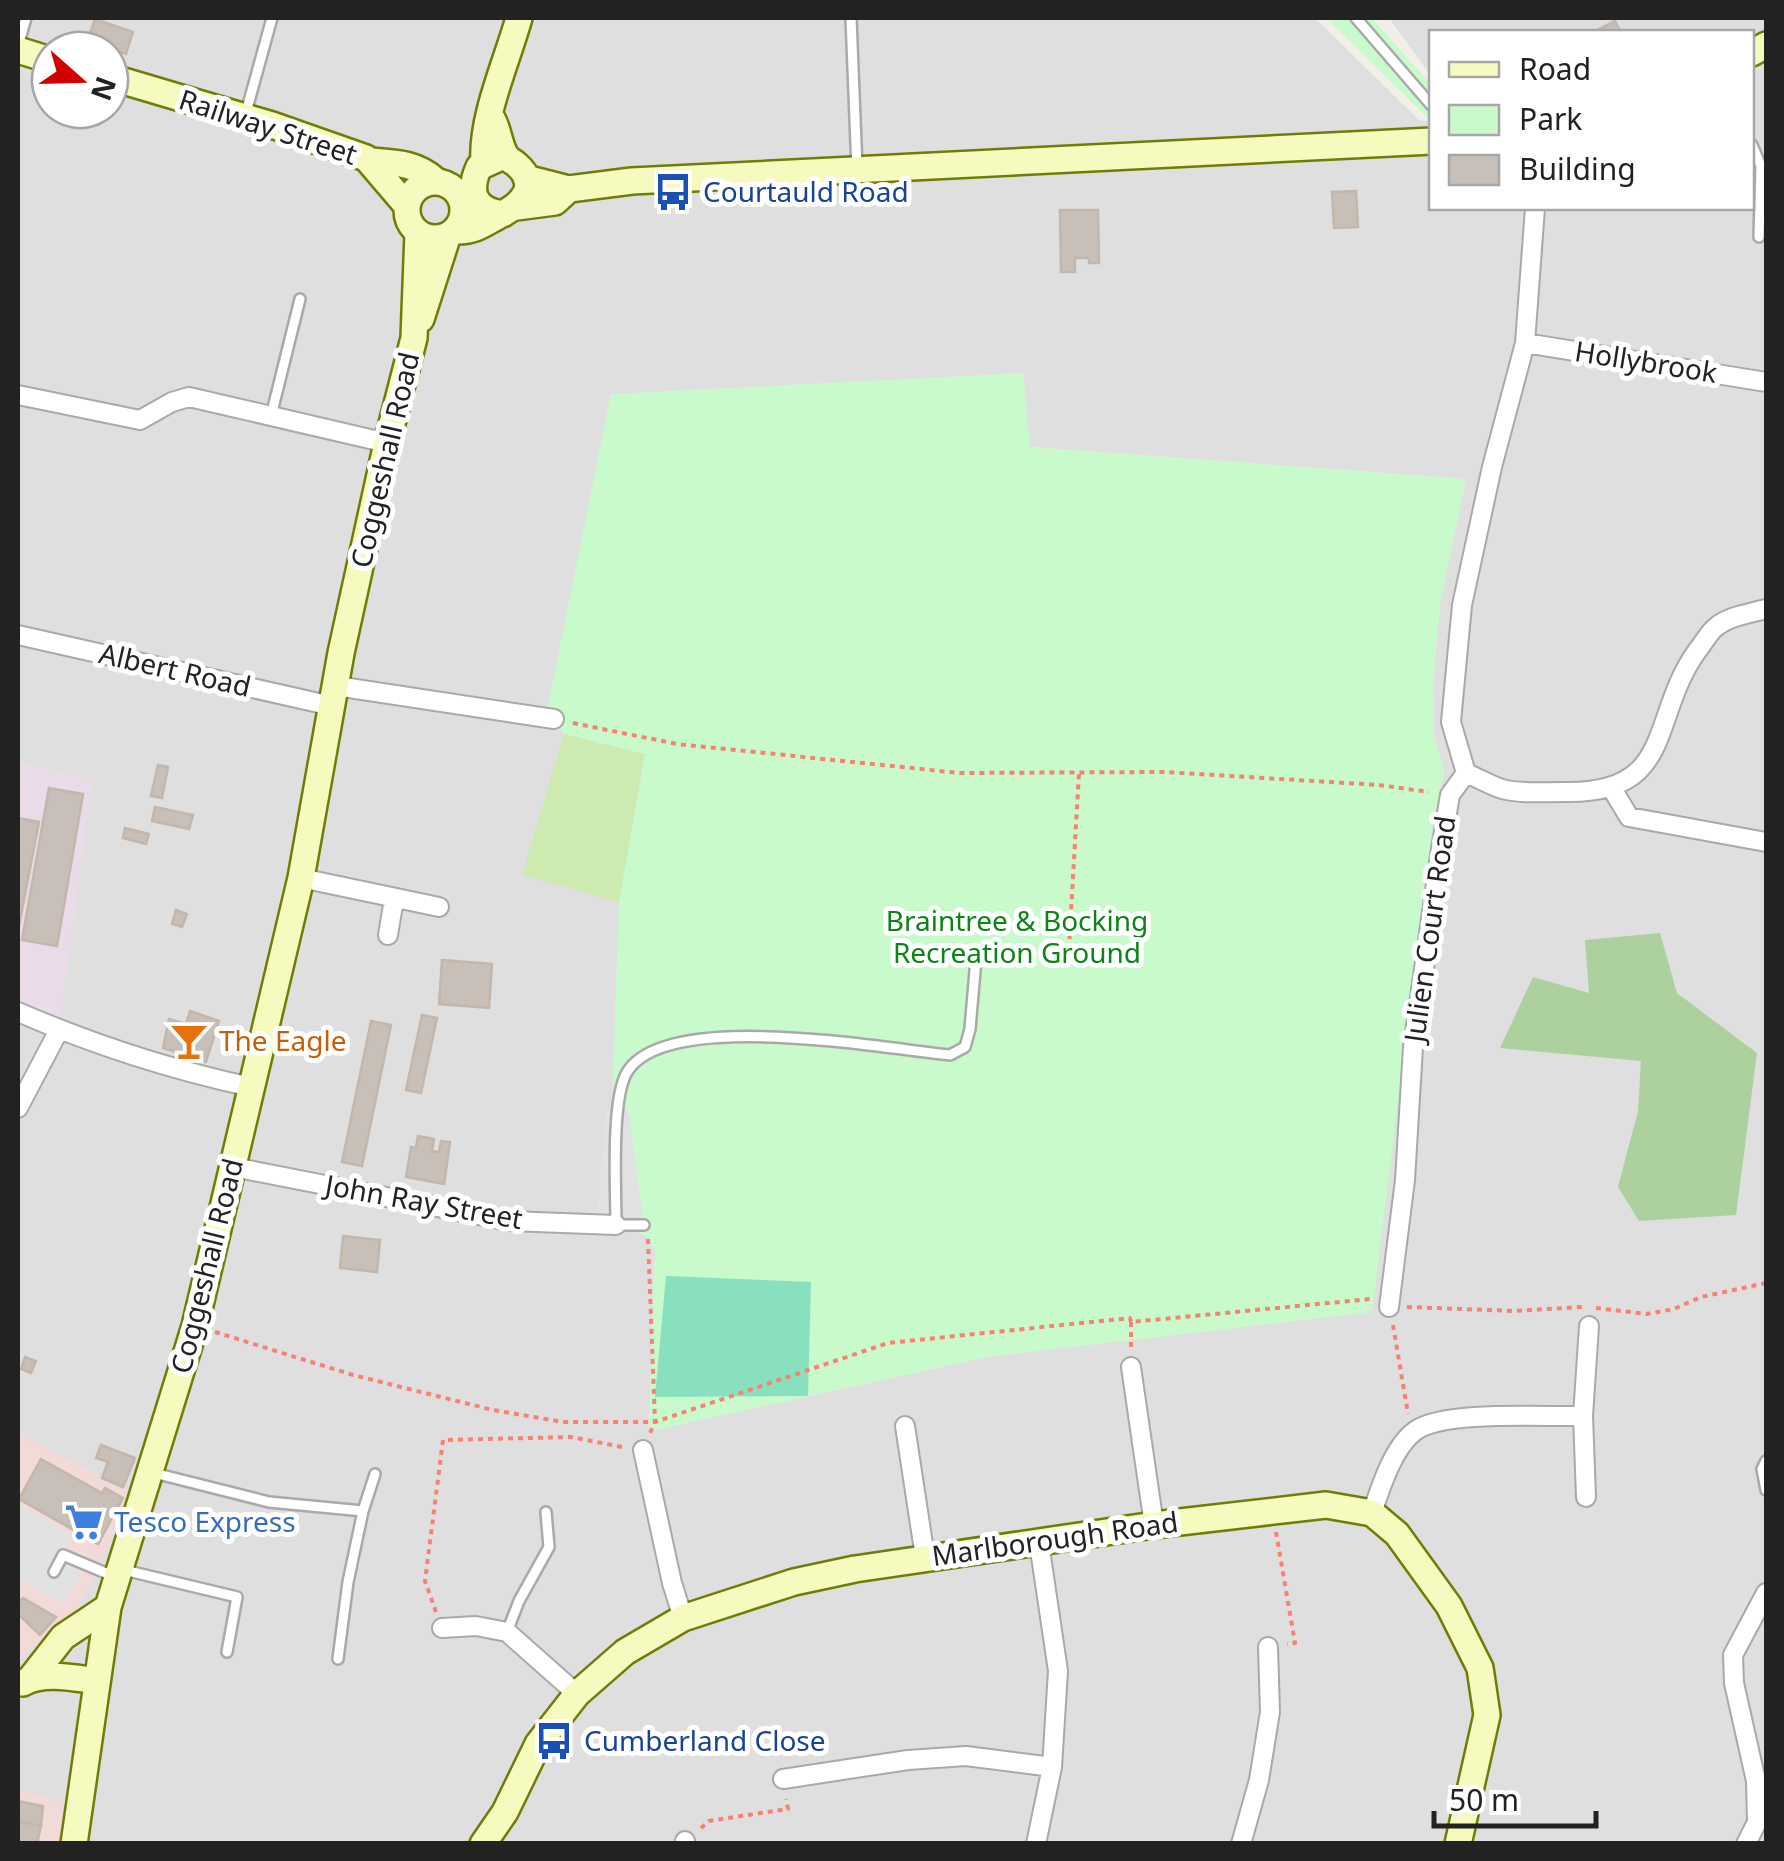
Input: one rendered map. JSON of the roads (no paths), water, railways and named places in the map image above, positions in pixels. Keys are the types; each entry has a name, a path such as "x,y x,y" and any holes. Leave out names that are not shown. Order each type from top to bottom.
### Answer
{"main road":[{"path":"418,233 432,239 474,230 510,210 527,191 500,166 482,135 520,18"},
{"name":"Railway Street","path":"130,84 245,117 372,161 407,206"},
{"path":"407,206 413,192 424,183 466,163 500,166 568,189 632,181 1429,141"},
{"path":"372,161 424,170 448,184 460,200 463,217 414,338"},
{"path":"500,166 472,184 477,202 492,212 555,202 568,189"},
{"name":"Coggeshall Road","path":"74,1844 108,1606 195,1326 300,878 387,443 414,338 418,233 409,221 407,206"},
{"name":"Marlborough Road","path":"483,1844 505,1812 538,1744 576,1694 624,1652 683,1618 794,1582 925,1557 1326,1505 1372,1513"},
{"path":"1372,1513 1397,1534 1450,1606 1480,1668 1487,1714 1458,1844"},
{"path":"24,1682 63,1637 108,1606"},
{"path":"24,1682 68,1677 96,1682"}],"street":[{"path":"1535,210 1525,343 1492,467 1462,605 1450,722 1466,773 1502,789 1572,792 1611,787 1632,778 1655,752 1684,670 1715,627 1766,609"},
{"name":"Hollybrook","path":"1525,343 1766,382"},
{"path":"18,395 140,420 189,397 387,443"},
{"name":"Albert Road","path":"18,635 334,696"},
{"path":"334,696 554,719"},
{"name":"Julien Court Road","path":"1389,1306 1405,1180 1413,1047 1450,795 1466,773"},
{"path":"1611,787 1629,816 1766,842"},
{"path":"300,878 438,906"},
{"path":"388,934 394,899"},
{"path":"18,1012 59,1030 251,1088"},
{"path":"18,1108 59,1030"},
{"name":"John Ray Street","path":"233,1167 509,1221 616,1225"},
{"path":"1586,1497 1583,1416 1589,1326"},
{"path":"1131,1368 1154,1525"},
{"path":"1372,1513 1384,1476 1412,1433 1435,1421 1583,1416"},
{"path":"905,1426 925,1557"},
{"path":"643,1450 683,1618"},
{"path":"1036,1844 1052,1767 1058,1670 1039,1542"},
{"path":"1746,1844 1762,1798 1734,1683 1733,1654 1766,1593"},
{"path":"442,1628 476,1626 507,1632 576,1694"},
{"path":"1240,1844 1259,1780 1270,1712 1268,1647"},
{"path":"783,1779 908,1760 966,1756 1052,1767"}],"lane":[{"path":"18,49 26,18"},
{"path":"245,117 272,18"},
{"path":"851,18 858,172"},
{"path":"1356,18 1429,103"},
{"path":"1754,150 1761,166 1759,237"},
{"path":"271,416 300,299"},
{"path":"644,1225 616,1225 618,1124 624,1077 636,1058 664,1046 782,1035 950,1055 965,1047 970,1029 976,959"},
{"path":"1766,1461 1762,1469 1766,1490"},
{"path":"149,1472 270,1502 363,1510"},
{"path":"338,1659 348,1582 375,1474"},
{"path":"507,1632 549,1547 546,1512"},
{"path":"54,1572 63,1555 117,1573 237,1597 227,1652"}],"place":[{"name":"Courtauld Road","path":"673,192"},
{"name":"The Eagle","path":"189,1041"},
{"name":"Tesco Express","path":"84,1522"},
{"name":"Cumberland Close","path":"554,1741"}],"park label":[{"name":"Braintree & Bocking Recreation Ground","path":"1017,937"}]}
